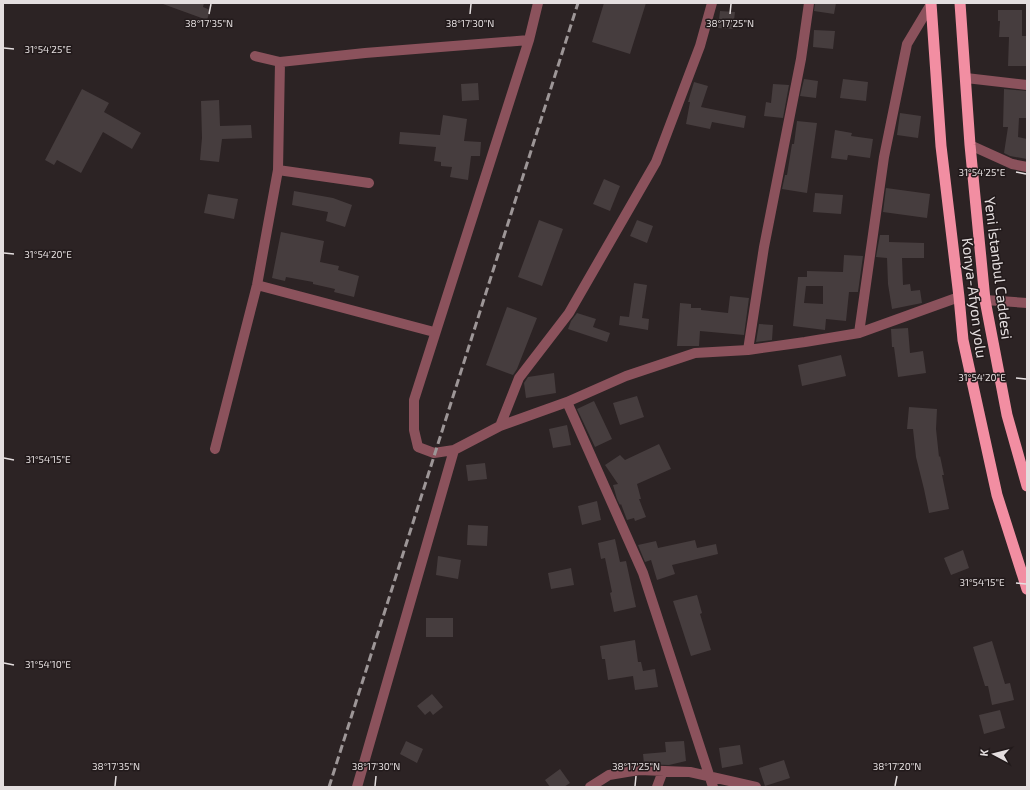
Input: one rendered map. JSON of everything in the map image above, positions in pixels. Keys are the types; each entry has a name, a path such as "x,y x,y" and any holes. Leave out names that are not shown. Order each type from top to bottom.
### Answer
{"highway":[{"name":"Yeni İstanbul Caddesi","path":"960,3 970,145 985,300 1007,415 1027,486"},
{"name":"Konya-Afyon yolu","path":"931,4 941,146 959,297 962,340 997,495 1027,589"}],"street":[{"path":"538,3 529,40 434,332 414,400 414,430 418,447 434,453 454,450 500,426 567,402 626,376 695,353 748,350 859,333 959,297"},
{"path":"500,426 519,378 569,313 656,162 700,46 712,3"},
{"path":"748,350 764,247 801,59 809,3"},
{"path":"859,333 884,157 907,44 931,4"},
{"path":"255,56 280,62 365,53 529,40"},
{"path":"215,449 257,285 278,170 280,62"},
{"path":"966,78 1027,85"},
{"path":"970,145 1012,164 1027,167"},
{"path":"278,170 369,183"},
{"path":"257,285 434,332"},
{"path":"985,300 1027,303"},
{"path":"567,402 642,573 713,787"},
{"path":"357,787 454,450"},
{"path":"590,787 609,775 640,770 690,772 756,787"},
{"path":"657,787 663,771"}],"building":[{"path":"163,3 204,3 203,7 210,10 207,20"},
{"path":"604,3 646,3 630,54 592,42"},
{"path":"815,3 836,3 834,14 814,11"},
{"path":"998,10 1022,10 1022,36 1027,36 1027,66 1008,66 1009,37 999,37 1000,21 998,21"},
{"path":"720,11 735,12 733,29 718,28"},
{"path":"814,30 835,31 833,49 813,47"},
{"path":"804,79 818,81 816,98 800,96"},
{"path":"843,79 868,82 866,101 840,98"},
{"path":"694,82 708,86 701,107 746,116 744,128 712,122 710,129 686,124 690,102 688,102"},
{"path":"478,83 479,100 462,101 461,84"},
{"path":"773,84 789,85 783,118 764,116 766,102 771,103"},
{"path":"82,89 109,103 104,112 141,133 132,149 103,132 81,173 57,160 54,165 45,160"},
{"path":"1004,89 1027,91 1027,118 1019,118 1018,137 1027,139 1027,159 1010,156 1004,153 1008,127 1003,127"},
{"path":"219,100 220,126 251,125 252,138 222,139 219,162 200,160 202,138 201,101"},
{"path":"900,113 921,116 918,138 897,135"},
{"path":"443,115 467,119 464,141 481,142 480,156 471,156 468,180 450,177 452,167 441,166 441,162 434,161 436,147 399,144 400,132 440,135"},
{"path":"797,121 817,123 807,193 782,189 785,175 787,175 792,144 794,144"},
{"path":"835,130 852,133 851,136 873,139 870,158 848,155 847,160 831,158"},
{"path":"604,179 620,186 610,211 593,204"},
{"path":"886,188 930,194 927,218 883,212"},
{"path":"294,191 333,198 352,205 345,227 326,221 328,212 292,205"},
{"path":"815,193 843,195 841,214 813,212"},
{"path":"208,194 238,199 234,219 204,213"},
{"path":"539,220 563,229 542,286 518,277"},
{"path":"637,220 653,226 647,243 630,236"},
{"path":"281,232 324,241 320,262 339,266 338,270 359,276 354,297 334,292 335,289 313,284 313,282 286,277 285,281 272,278"},
{"path":"880,235 889,235 889,242 924,243 924,258 902,258 903,285 910,284 911,291 920,290 922,303 892,309 888,284 887,258 876,257"},
{"path":"844,255 863,256 858,292 849,292 846,321 826,319 825,330 793,326 798,277 807,277 807,271 843,272","holes":["806,286 823,286 823,304 804,303"]},
{"path":"634,283 647,285 642,318 649,319 648,330 619,325 620,316 629,317"},
{"path":"730,296 749,298 744,335 700,331 699,346 677,346 680,303 691,304 691,308 701,308 701,310 728,313"},
{"path":"507,307 537,318 517,369 513,375 486,365"},
{"path":"577,313 596,319 593,327 610,333 607,342 568,329 571,321"},
{"path":"759,324 773,325 772,340 756,342"},
{"path":"908,328 910,353 923,351 926,373 898,377 894,347 892,347 891,329"},
{"path":"841,355 846,376 802,386 798,365"},
{"path":"554,373 556,393 526,398 524,383 528,377"},
{"path":"637,396 644,417 620,425 613,403"},
{"path":"594,401 612,439 595,447 577,409"},
{"path":"909,407 937,409 936,429 939,457 940,456 944,475 942,475 949,509 929,513 916,457 913,429 907,429"},
{"path":"567,425 571,445 553,448 549,429"},
{"path":"659,444 671,469 637,484 641,499 639,499 646,517 635,521 634,518 627,520 621,504 620,505 617,499 613,485 618,484 605,465 620,455 625,460"},
{"path":"485,463 487,479 468,481 466,465"},
{"path":"597,501 601,520 582,525 578,506"},
{"path":"468,525 488,526 487,546 467,545"},
{"path":"615,539 620,562 626,561 636,607 614,612 610,593 612,592 605,558 601,559 598,543"},
{"path":"695,540 697,548 716,544 718,554 672,565 675,574 657,580 651,560 645,562 638,545 656,541 658,548"},
{"path":"963,550 969,568 951,575 944,558"},
{"path":"438,556 461,560 458,579 436,575"},
{"path":"571,568 574,585 551,589 548,573"},
{"path":"697,595 702,613 700,614 711,650 691,656 673,601"},
{"path":"426,618 453,618 453,637 426,637"},
{"path":"635,640 638,662 641,662 643,671 655,669 658,687 635,690 633,676 608,680 605,659 602,659 600,646"},
{"path":"992,641 1005,684 1010,683 1014,700 992,705 988,686 985,686 973,647"},
{"path":"432,694 443,707 433,715 430,711 425,715 417,706"},
{"path":"1000,710 1005,728 984,734 979,715"},
{"path":"406,741 423,749 417,763 400,754"},
{"path":"684,741 686,761 669,765 644,764 643,754 666,752 665,742"},
{"path":"740,745 743,764 722,768 719,748"},
{"path":"784,760 790,778 765,786 759,768"},
{"path":"560,769 570,783 564,787 550,787 545,780"}],"railway":[{"path":"329,787 578,3"}]}
